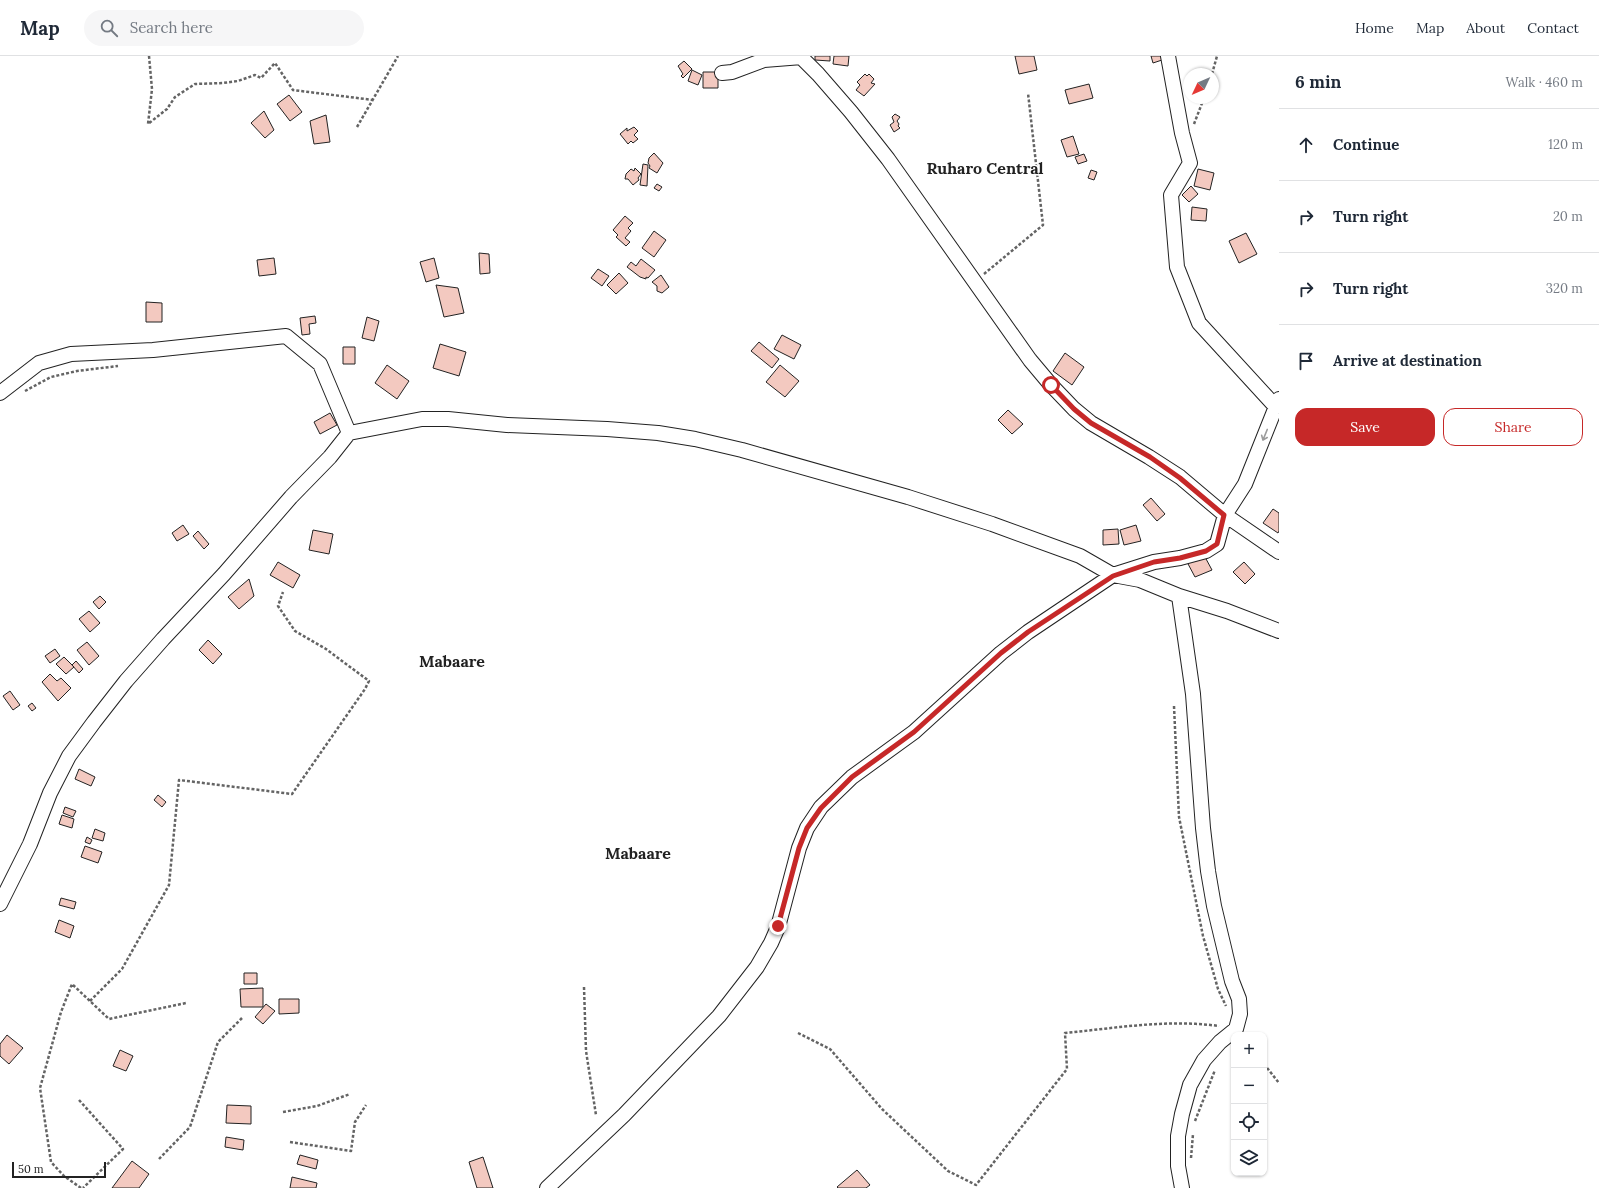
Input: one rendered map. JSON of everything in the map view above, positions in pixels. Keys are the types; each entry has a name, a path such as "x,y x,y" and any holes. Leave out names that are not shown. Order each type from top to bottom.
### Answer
{"street":[{"path":"722,73 732,72 764,60 801,56 851,112 888,159 1030,360 1074,409 1091,423 1150,457 1180,478 1224,515 1279,552"},
{"path":"547,1188 624,1115 719,1016 757,967 771,943 778,926 799,848 807,828 821,808 852,777 914,732 1001,653 1028,632 1113,576 1154,562 1180,558 1206,551 1217,544 1224,515 1245,484 1277,403 1199,323 1177,266 1171,195 1190,163 1182,133 1168,56"},
{"path":"0,393 39,363 71,354 153,350 286,336 320,364 350,433"},
{"path":"0,904 30,844 50,793 69,756 94,722 126,681 163,638 224,574 291,497 330,457 350,433 422,419 448,419 507,425 607,429 658,433 695,439 742,450 978,519 1080,556 1113,576 1140,580 1179,596 1227,611 1279,631"},
{"path":"1179,596 1193,694 1203,828 1208,871 1214,906 1230,973 1239,999 1240,1014 1236,1029 1220,1042 1204,1060 1190,1085 1178,1136 1178,1166 1182,1188"}],"path":[{"path":"149,56 152,89 148,124 167,109 175,97 194,84 223,84 255,75 261,78 275,63 293,90 373,100"},
{"path":"358,127 398,56"},
{"path":"1214,68 1217,56"},
{"path":"974,282 1043,225 1028,93"},
{"path":"18,393 31,389 51,377 77,371 120,366"},
{"path":"90,1001 122,969 169,885 179,780 292,794 365,690 369,681 326,649 295,631 278,606 283,592"},
{"path":"79,1100 124,1149 82,1188 64,1176 51,1162 40,1088 61,1012 72,984 109,1019 186,1003"},
{"path":"584,987 586,1051 596,1114"},
{"path":"159,1158 190,1127 218,1042 242,1018"},
{"path":"798,1033 830,1049 882,1109 948,1171 976,1185 1068,1069 1065,1033 1151,1024 1202,1024 1236,1029"},
{"path":"1190,1161 1193,1155 1193,1127 1216,1066"},
{"path":"1267,1068 1279,1083"},
{"path":"283,1112 317,1106 350,1094"},
{"path":"290,1142 351,1151 355,1122 366,1105"}],"building":[{"path":"815,56 830,56 830,61 815,60"},
{"path":"834,56 849,56 848,66 833,64"},
{"path":"1015,56 1034,56 1037,70 1019,74"},
{"path":"1151,56 1164,56 1165,59 1153,63"},
{"path":"684,61 692,69 683,78 681,76 683,74 678,66"},
{"path":"692,70 702,75 698,85 688,81"},
{"path":"703,72 718,72 718,88 703,88"},
{"path":"865,74 867,76 869,74 874,79 871,83 875,84 864,96 856,90 860,85 857,82"},
{"path":"1089,84 1093,98 1069,104 1065,90"},
{"path":"289,95 302,112 290,121 277,104"},
{"path":"264,111 274,130 265,138 251,123"},
{"path":"895,114 900,117 897,121 900,128 894,132 890,125 894,122 892,117"},
{"path":"326,115 330,142 314,144 310,121"},
{"path":"634,127 638,131 634,135 638,139 633,143 631,141 628,144 620,134 627,128 627,131"},
{"path":"1073,136 1079,154 1067,157 1061,140"},
{"path":"654,153 663,163 657,173 649,168 650,166 648,163 649,158"},
{"path":"1084,154 1087,161 1078,164 1075,157"},
{"path":"643,164 648,165 647,186 640,185"},
{"path":"635,168 641,174 638,178 639,180 633,185 628,179 625,179 626,174 631,169 634,171"},
{"path":"1198,169 1214,173 1210,190 1194,186"},
{"path":"1091,170 1097,172 1094,180 1088,178"},
{"path":"657,184 662,187 659,191 654,188"},
{"path":"1191,186 1198,194 1189,202 1182,195"},
{"path":"1192,207 1207,209 1206,221 1191,220"},
{"path":"625,216 633,223 628,228 631,231 625,238 630,242 626,246 616,237 618,235 613,230"},
{"path":"654,231 666,240 654,257 642,248"},
{"path":"1246,233 1257,254 1239,263 1229,241"},
{"path":"479,253 489,254 490,273 480,274"},
{"path":"274,258 276,274 259,276 257,260"},
{"path":"434,258 439,278 426,282 420,262"},
{"path":"641,259 655,270 648,278 646,277 646,279 640,277 627,267 631,262 636,266"},
{"path":"598,269 609,276 602,286 591,278"},
{"path":"619,273 628,283 616,294 607,285"},
{"path":"661,275 669,287 662,293 657,291 657,286 652,282"},
{"path":"436,285 458,288 464,313 444,317"},
{"path":"146,302 162,303 162,322 146,322"},
{"path":"315,316 316,323 309,324 310,334 302,335 300,318"},
{"path":"367,317 379,321 374,341 362,338"},
{"path":"782,335 801,345 794,359 774,349"},
{"path":"759,342 779,359 772,368 751,351"},
{"path":"440,344 466,352 459,376 433,368"},
{"path":"343,347 355,347 355,364 343,364"},
{"path":"1065,353 1084,367 1072,385 1053,371"},
{"path":"387,365 409,381 397,399 375,383"},
{"path":"780,365 799,381 785,397 766,382"},
{"path":"1008,410 1023,424 1012,434 998,420"},
{"path":"330,413 337,425 320,434 314,422"},
{"path":"1151,498 1165,514 1157,521 1143,505"},
{"path":"1273,509 1279,513 1278,533 1263,523"},
{"path":"183,525 189,534 177,541 172,533"},
{"path":"1136,525 1141,541 1124,545 1120,530"},
{"path":"1118,529 1119,544 1103,545 1103,530"},
{"path":"313,530 333,534 329,554 309,550"},
{"path":"198,531 209,544 204,549 193,536"},
{"path":"1205,557 1212,570 1195,577 1187,562"},
{"path":"278,562 300,575 293,588 270,575"},
{"path":"1244,562 1255,574 1245,584 1233,572"},
{"path":"249,579 254,596 239,609 228,597"},
{"path":"100,596 106,602 99,609 93,602"},
{"path":"89,611 100,623 90,632 79,619"},
{"path":"208,640 222,654 213,664 199,650"},
{"path":"87,642 99,656 89,665 77,650"},
{"path":"55,649 60,656 50,663 45,656"},
{"path":"64,657 74,667 66,674 56,664"},
{"path":"76,661 83,669 79,673 72,665"},
{"path":"50,674 57,681 61,678 71,688 58,701 42,682"},
{"path":"10,691 20,705 13,710 3,696"},
{"path":"32,703 36,708 32,711 28,706"},
{"path":"79,769 95,777 91,786 75,779"},
{"path":"158,795 166,802 162,807 154,800"},
{"path":"65,807 76,811 73,817 63,813"},
{"path":"62,815 74,819 72,828 59,824"},
{"path":"95,829 105,833 103,841 92,838"},
{"path":"87,837 92,840 90,844 85,842"},
{"path":"85,846 102,852 98,863 81,857"},
{"path":"61,898 76,902 74,909 59,905"},
{"path":"59,920 74,926 70,938 55,932"},
{"path":"244,973 257,973 257,984 244,984"},
{"path":"263,988 263,1007 241,1007 240,989"},
{"path":"279,999 299,999 299,1013 279,1014"},
{"path":"266,1004 275,1011 263,1024 255,1017"},
{"path":"7,1035 23,1048 9,1064 0,1056 0,1044"},
{"path":"120,1050 133,1056 126,1071 113,1066"},
{"path":"227,1105 251,1106 251,1124 226,1123"},
{"path":"226,1137 244,1140 243,1150 225,1147"},
{"path":"300,1155 318,1160 316,1169 297,1164"},
{"path":"483,1157 493,1188 477,1188 469,1162"},
{"path":"132,1161 149,1174 139,1188 112,1188"},
{"path":"857,1170 870,1185 866,1188 837,1187"},
{"path":"292,1177 317,1183 316,1188 290,1188"}],"district":[{"name":"Ruharo Central","path":"985,168"},
{"name":"Mabaare","path":"452,661"},
{"name":"Mabaare","path":"638,853"}],"route":[{"path":"778,926 799,848 807,828 821,808 852,777 914,732 1001,653 1028,632 1113,576 1154,562 1180,558 1206,551 1217,544 1224,515 1180,478 1150,457 1091,423 1074,409 1051,385"}]}
